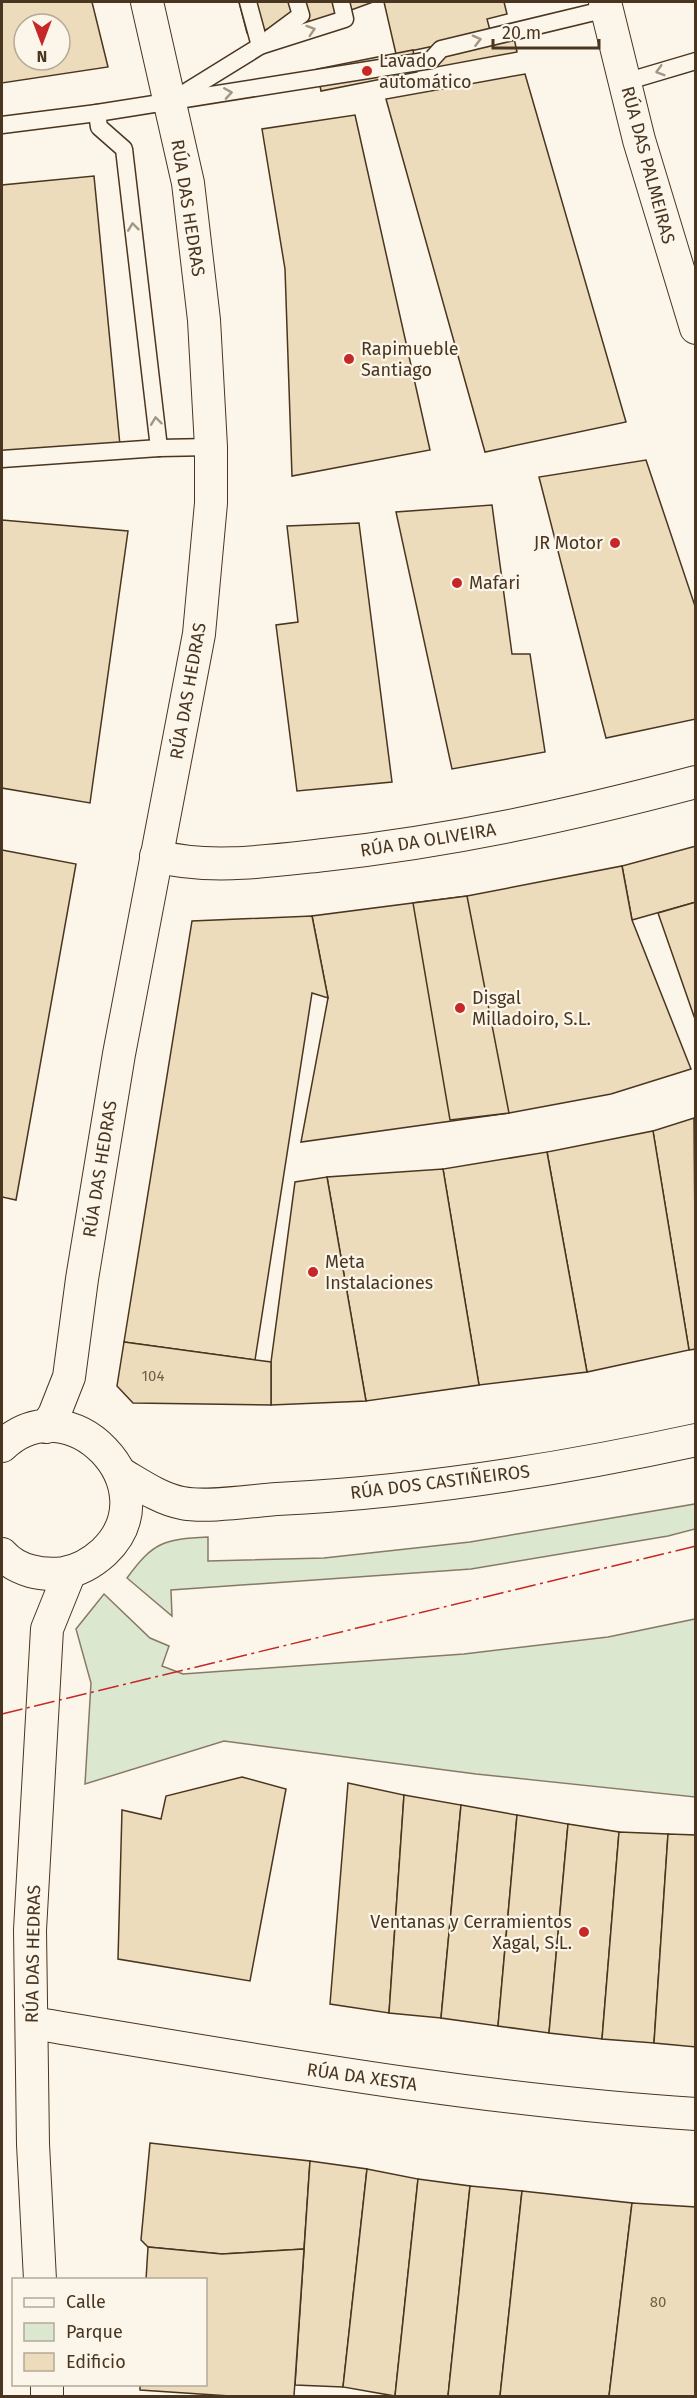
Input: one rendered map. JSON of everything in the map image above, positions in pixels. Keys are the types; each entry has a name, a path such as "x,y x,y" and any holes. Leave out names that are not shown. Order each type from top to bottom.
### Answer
{"street":[{"name":"RÚA DAS HEDRAS","path":"46,1426 54,1415 69,1377 101,1161 156,855 199,634 211,504 212,447 204,320 188,183 147,2"},
{"name":"RÚA DAS PALMEIRAS","path":"606,5 662,219 696,328"},
{"name":"RÚA DA OLIVEIRA","path":"156,855 179,862 273,861 410,846 510,828 696,782"},
{"name":"RÚA DAS HEDRAS","path":"69,1377 75,1404 97,1443"},
{"name":"RÚA DAS HEDRAS","path":"4,1439 46,1426 80,1432 97,1443 111,1457 120,1473 125,1492 125,1512 120,1531 94,1561 70,1572 55,1574 11,1561"},
{"name":"RÚA DOS CASTIÑEIROS","path":"120,1531 182,1503 324,1497 480,1479 620,1457 696,1440"},
{"name":"RÚA DOS CASTIÑEIROS","path":"120,1473 156,1493 182,1503"},
{"name":"RÚA DAS HEDRAS","path":"11,1561 33,1588 47,1629"},
{"name":"RÚA DAS HEDRAS","path":"40,2278 33,2144 30,1930 47,1629 70,1572"},
{"name":"RÚA DA XESTA","path":"32,2023 368,2078 506,2097 696,2114"}],"lane":[{"path":"248,2 260,46"},
{"path":"170,102 260,46 301,15 297,2"},
{"path":"260,46 345,19 341,2"},
{"path":"2,125 170,102 432,60 441,49 606,5"},
{"path":"625,82 696,61"},
{"path":"97,113 99,127 124,148 159,448"},
{"path":"2,459 159,448 212,447"}],"green space":[{"path":"695,1504 695,1529 668,1536 471,1569 171,1590 172,1616 127,1578 152,1550 180,1539 208,1537 208,1561 324,1558 470,1542"},
{"path":"104,1594 150,1638 169,1646 162,1666 183,1674 464,1654 608,1637 695,1619 695,1797 476,1774 224,1741 85,1784 91,1683 76,1629"}],"building":[{"path":"2,2 92,2 108,67 2,83"},
{"path":"239,2 373,2 332,17 247,33"},
{"path":"384,2 504,2 507,14 487,19 491,34 396,54"},
{"path":"514,38 517,52 431,68 428,54"},
{"name":"Lavado automático","path":"413,50 417,72 321,91 317,69"},
{"path":"525,74 626,422 485,452 386,99"},
{"name":"Rapimueble Santiago","path":"355,115 430,450 292,476 285,269 262,129"},
{"path":"94,176 120,445 2,457 2,185"},
{"name":"JR Motor","path":"646,460 696,609 696,719 606,738 539,477"},
{"name":"Mafari","path":"492,505 512,654 530,654 545,752 452,769 396,512"},
{"path":"2,520 128,531 90,803 2,788"},
{"path":"359,523 392,782 297,791 276,625 298,622 287,526"},
{"path":"696,846 696,902 632,920 622,866"},
{"path":"2,850 76,864 16,1200 2,1197"},
{"path":"622,866 632,920 691,1069 611,1094 509,1113 301,1142 328,998 312,916 467,896"},
{"name":"Disgal Milladoiro, S.L.","path":"467,896 509,1113 450,1120 413,903"},
{"path":"696,902 696,1022 658,913"},
{"path":"312,916 328,998 312,993 255,1360 124,1342 192,921"},
{"path":"694,1118 696,1349 689,1350 653,1131"},
{"path":"653,1131 689,1350 587,1372 547,1152"},
{"path":"547,1152 587,1372 479,1385 443,1169"},
{"path":"443,1169 479,1385 366,1401 327,1177"},
{"name":"Meta Instalaciones","path":"327,1177 366,1401 271,1405 271,1362 295,1182"},
{"path":"124,1342 271,1362 271,1405 133,1403 117,1386"},
{"path":"242,1777 286,1789 250,1981 118,1959 122,1810 161,1819 166,1796"},
{"path":"348,1783 404,1795 389,2013 330,2004"},
{"path":"404,1795 461,1805 441,2018 389,2013"},
{"path":"461,1805 517,1815 498,2026 441,2018"},
{"path":"517,1815 568,1824 549,2033 498,2026"},
{"name":"Ventanas y Cerramientos Xagal, S.L.","path":"568,1824 619,1832 602,2039 549,2033"},
{"path":"619,1832 668,1834 654,2043 602,2039"},
{"path":"668,1834 696,1835 696,2047 654,2043"},
{"path":"150,2143 310,2161 304,2249 222,2254 148,2247 141,2240"},
{"path":"310,2161 367,2169 343,2387 295,2385"},
{"path":"367,2169 418,2179 395,2396 343,2387"},
{"path":"418,2179 470,2186 448,2396 395,2396"},
{"path":"470,2186 522,2191 500,2396 448,2396"},
{"path":"522,2191 632,2203 609,2396 500,2396"},
{"path":"632,2203 696,2207 696,2396 609,2396"},
{"path":"148,2247 222,2254 304,2249 294,2396 230,2396 140,2390 140,2386 207,2386 207,2278 146,2278"}],"power":[{"path":"2,1714 696,1546"}],"place":[{"name":"Lavado automático","path":"367,71"},
{"name":"Rapimueble Santiago","path":"349,359"},
{"name":"JR Motor","path":"615,543"},
{"name":"Mafari","path":"457,583"},
{"name":"Disgal Milladoiro, S.L.","path":"460,1008"},
{"name":"Meta Instalaciones","path":"313,1272"},
{"name":"Ventanas y Cerramientos Xagal, S.L.","path":"584,1932"}]}
